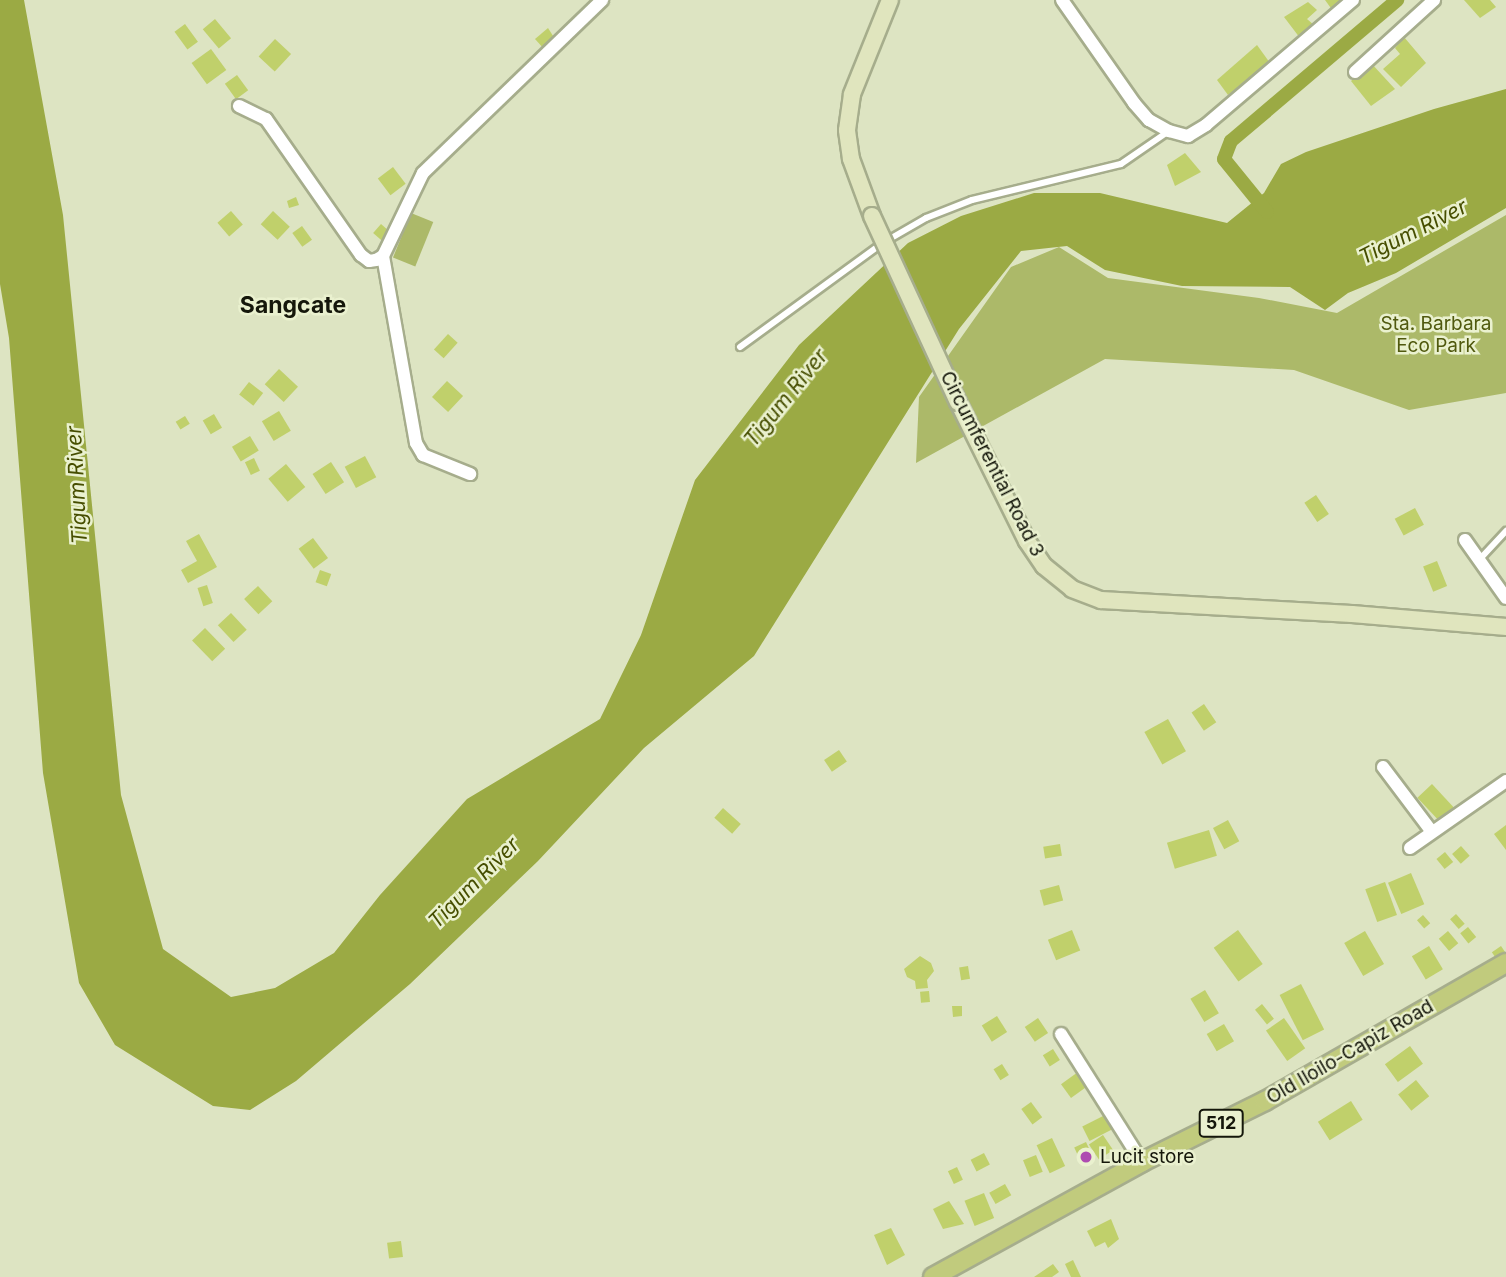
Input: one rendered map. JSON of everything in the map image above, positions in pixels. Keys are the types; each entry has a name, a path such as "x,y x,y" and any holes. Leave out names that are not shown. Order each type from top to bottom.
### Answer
{"main road":[{"name":"Circumferential Road 3","path":"890,0 852,94 847,130 851,159 872,216 958,402 1027,541 1044,566 1072,589 1101,600 1352,614 1506,627"},
{"name":"Old Iloilo-Capiz Road","path":"933,1277 1142,1162 1265,1101 1506,963"}],"street":[{"path":"470,474 423,456 419,451 383,256 423,173 602,0"},
{"path":"1062,0 1134,103 1149,120 1168,131 1188,136 1206,125 1353,0"},
{"path":"1355,72 1434,0"},
{"path":"239,106 265,119 360,255 369,261 383,256"},
{"path":"1465,540 1506,598"},
{"path":"1383,767 1432,832"},
{"path":"1410,848 1506,781"},
{"path":"1061,1034 1142,1162"}],"lane":[{"path":"740,347 881,244 926,218 972,200 1121,163 1168,131"},
{"path":"1479,560 1506,531"}],"green space":[{"path":"411,213 433,222 415,266 393,258"},
{"name":"Sta. Barbara Eco Park","path":"1506,215 1506,393 1409,410 1294,370 1105,359 916,463 919,397 1011,267 1059,247 1108,278 1259,298 1337,313"}],"water":[{"name":"Tigum River","path":"0,0 24,0 63,215 121,795 163,949 231,997 275,988 334,953 380,895 467,799 600,719 641,635 695,480 799,345 908,243 961,216 1034,193 1100,193 1227,223 1264,193 1281,164 1306,152 1434,109 1506,89 1506,208 1396,273 1348,293 1325,310 1290,287 1182,286 1105,270 1067,246 1021,251 959,329 754,656 644,748 538,861 410,984 296,1081 250,1110 213,1106 115,1045 79,983 43,773 9,338 0,284"}],"building":[{"path":"1325,0 1348,0 1333,11"},
{"path":"1464,0 1490,0 1496,7 1480,18"},
{"path":"1308,2 1317,10 1307,19 1314,25 1300,38 1284,17"},
{"path":"215,19 231,38 219,48 203,29"},
{"path":"185,24 198,42 187,49 174,32"},
{"path":"548,28 555,39 544,49 535,39"},
{"path":"1404,37 1426,63 1401,87 1383,69 1400,54 1395,48"},
{"path":"275,39 291,54 275,72 259,57"},
{"path":"1257,45 1270,63 1228,95 1217,80"},
{"path":"211,49 226,70 207,84 192,63"},
{"path":"1371,63 1395,89 1371,106 1351,81"},
{"path":"237,75 248,90 236,99 225,84"},
{"path":"1185,153 1201,172 1175,186 1167,165"},
{"path":"393,167 406,184 390,195 378,178"},
{"path":"296,197 299,205 289,208 287,201"},
{"path":"231,211 243,225 229,236 217,223"},
{"path":"273,211 290,227 278,240 261,224"},
{"path":"381,224 389,231 381,240 373,233"},
{"path":"302,226 312,240 302,247 292,233"},
{"path":"448,334 458,343 444,358 434,350"},
{"path":"279,369 298,387 284,402 265,384"},
{"path":"447,381 463,396 448,412 432,397"},
{"path":"249,382 263,393 253,406 239,395"},
{"path":"279,411 291,431 274,441 262,421"},
{"path":"214,414 222,428 211,434 203,420"},
{"path":"185,416 190,424 180,429 176,422"},
{"path":"250,436 259,451 241,461 232,447"},
{"path":"365,456 376,477 356,488 345,467"},
{"path":"254,458 260,471 251,475 245,462"},
{"path":"331,462 344,482 326,494 313,474"},
{"path":"286,464 305,487 288,502 268,479"},
{"path":"1316,495 1329,514 1317,522 1304,503"},
{"path":"1415,508 1424,525 1404,536 1395,519"},
{"path":"199,534 217,567 188,583 181,570 197,561 186,541"},
{"path":"313,538 328,558 314,569 299,549"},
{"path":"1437,561 1447,586 1433,592 1423,567"},
{"path":"320,570 331,574 327,586 316,582"},
{"path":"207,585 213,603 203,606 197,588"},
{"path":"258,586 272,601 258,614 244,599"},
{"path":"231,613 247,630 234,642 218,625"},
{"path":"205,628 225,649 212,661 192,641"},
{"path":"1204,704 1216,722 1204,731 1192,712"},
{"path":"1168,719 1186,751 1162,764 1144,732"},
{"path":"839,750 847,762 832,772 824,760"},
{"path":"1432,784 1455,808 1440,822 1417,798"},
{"path":"723,808 741,824 732,834 714,818"},
{"path":"1228,820 1239,841 1224,849 1213,828"},
{"path":"1506,825 1506,850 1494,834"},
{"path":"1209,830 1217,856 1175,869 1167,843"},
{"path":"1060,844 1062,856 1045,859 1043,847"},
{"path":"1461,846 1470,856 1461,864 1452,854"},
{"path":"1445,852 1453,862 1445,869 1436,859"},
{"path":"1411,873 1424,904 1401,914 1388,883"},
{"path":"1385,882 1397,915 1377,922 1365,889"},
{"path":"1059,885 1063,900 1044,906 1040,890"},
{"path":"1456,914 1465,924 1459,929 1450,919"},
{"path":"1423,915 1430,923 1424,929 1417,920"},
{"path":"1468,927 1476,937 1468,943 1460,933"},
{"path":"1072,930 1080,950 1056,960 1048,940"},
{"path":"1238,930 1263,964 1238,982 1214,948"},
{"path":"1365,931 1384,964 1363,976 1344,943"},
{"path":"1448,931 1458,943 1449,951 1439,939"},
{"path":"1429,946 1443,969 1426,979 1412,956"},
{"path":"1501,946 1505,952 1496,958 1492,952"},
{"path":"920,956 931,963 934,971 927,980 928,988 916,989 915,981 907,977 904,969"},
{"path":"968,966 970,979 961,980 959,967"},
{"path":"1301,984 1324,1029 1303,1040 1280,995"},
{"path":"1205,990 1219,1013 1204,1022 1190,999"},
{"path":"929,991 930,1002 921,1003 920,992"},
{"path":"1262,1004 1274,1019 1267,1024 1255,1010"},
{"path":"952,1006 962,1006 962,1016 953,1017"},
{"path":"997,1016 1007,1032 992,1042 982,1026"},
{"path":"1038,1018 1048,1033 1035,1042 1025,1027"},
{"path":"1284,1018 1305,1048 1287,1061 1266,1031"},
{"path":"1224,1024 1234,1041 1217,1051 1207,1034"},
{"path":"1410,1046 1423,1064 1398,1082 1385,1064"},
{"path":"1053,1049 1060,1060 1050,1066 1043,1055"},
{"path":"1002,1064 1009,1075 1000,1080 994,1069"},
{"path":"1078,1072 1088,1086 1071,1098 1061,1084"},
{"path":"1416,1080 1429,1096 1411,1111 1398,1094"},
{"path":"1351,1101 1363,1120 1330,1140 1318,1122"},
{"path":"1031,1102 1042,1117 1032,1124 1021,1109"},
{"path":"1109,1113 1116,1127 1090,1141 1082,1127"},
{"path":"1103,1135 1113,1150 1099,1159 1089,1145"},
{"path":"1052,1138 1065,1166 1050,1173 1037,1145"},
{"path":"1086,1142 1094,1159 1082,1165 1074,1147"},
{"path":"984,1153 990,1165 977,1171 971,1160"},
{"path":"1036,1155 1043,1172 1030,1177 1023,1160"},
{"path":"957,1167 963,1180 954,1184 948,1171"},
{"path":"1005,1184 1011,1195 996,1204 989,1193"},
{"path":"984,1193 994,1218 975,1226 965,1201"},
{"path":"949,1201 964,1224 943,1229 933,1209"},
{"path":"1111,1219 1119,1239 1108,1248 1105,1242 1095,1247 1087,1231"},
{"path":"891,1228 905,1255 887,1265 874,1235"},
{"path":"401,1241 403,1257 389,1259 387,1243"},
{"path":"1073,1260 1081,1277 1071,1277 1065,1264"},
{"path":"1053,1264 1059,1272 1052,1277 1034,1277"}],"waterway":[{"path":"1267,212 1224,159 1231,141 1397,0"}],"place":[{"name":"Lucit store","path":"1086,1157"}],"district":[{"name":"Sangcate","path":"293,305"}]}
